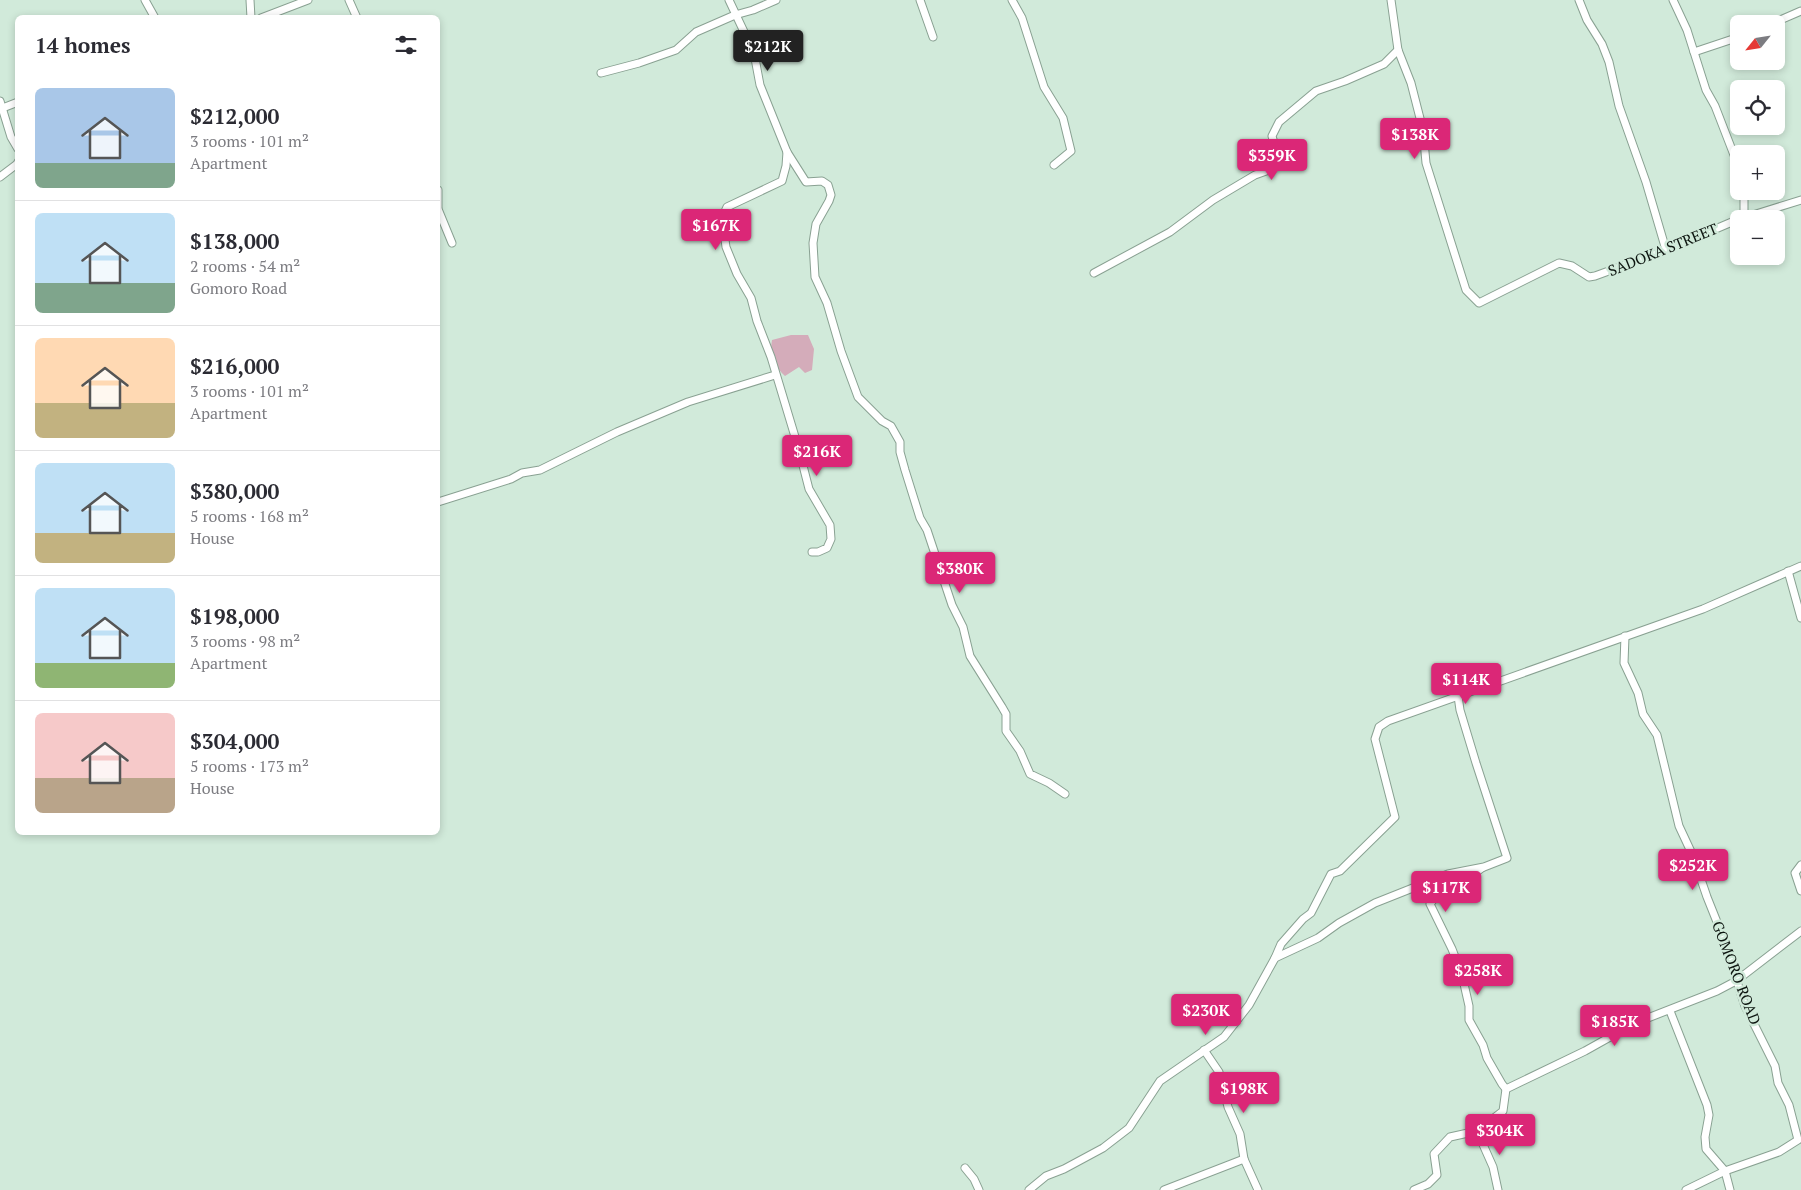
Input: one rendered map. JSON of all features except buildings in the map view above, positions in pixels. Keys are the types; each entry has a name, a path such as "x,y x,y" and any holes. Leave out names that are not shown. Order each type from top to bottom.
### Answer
{"street":[{"path":"145,0 153,15"},
{"path":"250,0 251,15"},
{"path":"269,15 308,0"},
{"path":"349,0 356,15"},
{"path":"729,0 754,53 760,85 786,152 806,182 822,181 828,185 830,195 816,224 813,243 815,277 827,303 841,351 858,397 882,421 891,426 900,442 900,452 920,518 927,530 952,605 963,626 970,656 1006,714 1006,731 1020,751 1030,774 1049,783 1065,794"},
{"path":"601,73 639,63 676,50 696,32 776,0"},
{"path":"920,0 934,37"},
{"path":"1012,0 1022,18 1044,86 1063,118 1071,151 1054,165"},
{"path":"1094,273 1170,232 1213,200 1255,175 1270,170 1279,161 1272,136 1279,122 1316,90 1345,81 1384,64 1398,50 1390,0"},
{"path":"1579,0 1586,20 1602,44 1609,62 1619,106 1646,182 1666,250"},
{"path":"1673,0 1687,30 1706,90 1730,145"},
{"path":"1785,17 1801,10"},
{"path":"1694,52 1730,40"},
{"name":"SADOKA STREET","path":"1398,50 1411,83 1423,130 1426,163 1466,290 1478,303 1559,263 1572,266 1589,276 1595,276 1666,250 1730,223"},
{"path":"15,103 1,106 11,138 15,144"},
{"path":"786,152 786,166 782,181 727,207 722,218 726,247 736,274 751,298 756,320 771,357 809,489 830,525 831,539 827,548 818,552 812,552"},
{"path":"0,177 15,166"},
{"name":"SADOKA STREET","path":"1768,210 1801,200"},
{"path":"440,213 452,243"},
{"path":"440,501 511,480 522,473 540,470 617,432 688,402 775,375"},
{"path":"1029,1190 1046,1176 1064,1169 1103,1148 1129,1128 1160,1081 1224,1037 1249,1006 1281,944 1303,919 1311,913 1331,874 1340,871 1396,817 1375,739 1379,727 1388,721 1702,609 1801,566"},
{"path":"1788,571 1801,618"},
{"name":"GOMORO ROAD","path":"1625,636 1624,663 1638,693 1643,714 1657,734 1679,826 1693,856 1745,1006 1775,1066 1778,1082 1789,1105 1798,1140 1779,1152 1725,1171"},
{"path":"1275,958 1318,938 1339,923 1375,903 1448,874 1484,867 1507,858 1476,763 1460,710 1458,696"},
{"path":"1801,865 1795,873 1801,891"},
{"path":"1484,867 1454,888 1434,899 1430,904 1452,949 1462,975 1469,1006 1469,1020 1483,1045 1487,1058 1506,1088"},
{"path":"1506,1088 1585,1051 1635,1023 1670,1011 1736,981 1801,931"},
{"path":"1670,1011 1707,1105 1709,1116 1705,1137 1706,1149 1725,1171 1730,1190"},
{"path":"1204,1050 1219,1072 1228,1106 1240,1134 1244,1159 1258,1190"},
{"path":"1414,1190 1428,1184 1437,1175 1434,1154 1450,1137 1477,1132 1503,1111 1506,1088"},
{"path":"1477,1132 1492,1167 1498,1190"},
{"path":"1164,1190 1244,1159"},
{"path":"965,1168 974,1179 979,1190"},
{"path":"1686,1190 1725,1171"}],"shaded area":[{"path":"791,335 808,335 814,349 812,370 805,373 799,367 785,376 774,360 771,345 772,340"}]}
